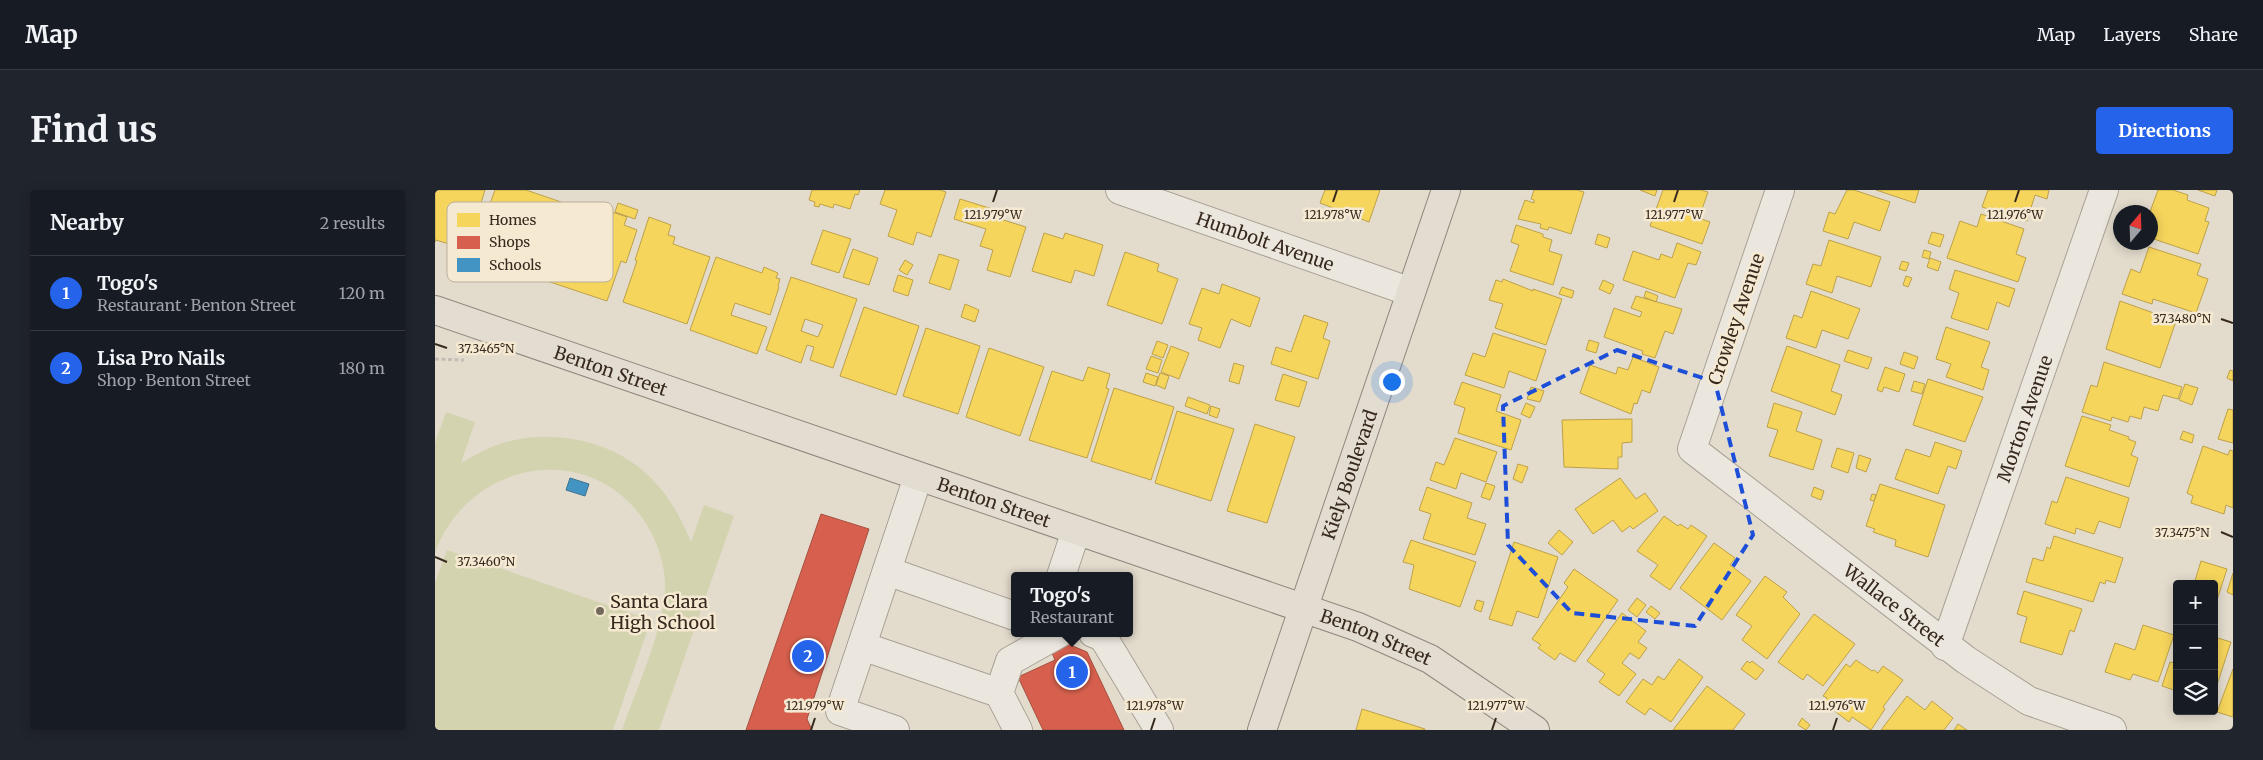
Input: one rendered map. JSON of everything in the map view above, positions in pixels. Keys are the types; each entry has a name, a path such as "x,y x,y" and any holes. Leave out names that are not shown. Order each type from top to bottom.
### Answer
{"main road":[{"name":"Kiely Boulevard","path":"1262,730 1446,190"},
{"name":"Benton Street","path":"435,310 1303,608 1399,644 1430,659 1535,730"}],"street":[{"name":"Humbolt Avenue","path":"1120,190 1411,292"},
{"name":"Crowley Avenue","path":"1693,448 1780,190"},
{"name":"Morton Avenue","path":"1945,646 2104,190"},
{"name":"Wallace Street","path":"1693,448 1945,646 2029,701 2112,730"},
{"path":"895,730 840,711 918,477"},
{"path":"1062,572 1076,531"},
{"path":"887,571 1011,615"},
{"path":"999,693 1010,662 1053,637"},
{"path":"1103,637 1159,730"},
{"path":"862,646 999,693 1018,730"}],"path":[{"path":"435,359 464,360"}],"highlighted area":[{"path":"1617,350 1715,382 1753,535 1695,626 1572,613 1508,545 1503,406"}],"green space":[{"path":"446,412 475,422 461,463 485,450 510,441 528,438 566,438 604,447 621,455 637,466 664,493 674,508 691,542 704,505 734,516 659,730 622,730 656,636 664,598 665,582 662,560 647,525 623,497 595,479 564,471 533,471 502,480 474,497 451,521 435,553 435,443"},
{"path":"447,550 651,620 613,730 435,730 435,583"}],"building: Homes":[{"path":"435,190 485,190 481,202 447,202 447,243 436,240 435,242"},
{"path":"495,190 526,190 561,202 491,202"},
{"path":"812,190 860,190 858,195 855,194 850,209 834,204 833,208 820,204 819,207 814,206 815,202 809,200"},
{"path":"885,190 940,190 946,192 931,237 917,232 913,245 888,236 897,210 880,204"},
{"path":"1325,190 1380,190 1369,222 1320,203"},
{"path":"1534,190 1577,190 1584,192 1571,234 1549,227 1548,230 1540,228 1541,224 1518,219 1525,200 1534,203 1534,200 1531,199"},
{"path":"1640,190 1657,190 1655,196"},
{"path":"1663,190 1701,190 1708,192 1699,218 1710,222 1702,244 1650,226"},
{"path":"1847,190 1854,190 1890,202 1880,231 1854,222 1848,239 1823,231 1829,212 1835,214"},
{"path":"1876,190 1919,190 1915,203"},
{"path":"1988,190 2049,190 2047,199 2035,195 2027,221 1982,207"},
{"path":"2158,190 2173,190 2188,195 2187,200 2209,208 2205,221 2209,222 2198,254 2158,240 2158,205 2153,205"},
{"path":"2198,190 2217,190 2215,196"},
{"path":"960,199 1002,212 1000,219 1026,227 1010,277 987,270 993,250 980,246 986,229 954,219"},
{"path":"618,203 638,210 635,219 615,212"},
{"path":"613,212 627,217 624,225 637,230 626,263 621,261 607,301 550,282 613,282"},
{"path":"1981,214 2024,229 2016,254 2026,258 2018,282 1947,258 1960,221 1977,227"},
{"path":"649,217 671,225 668,235 675,237 673,244 710,257 687,324 623,302"},
{"path":"1516,225 1543,234 1543,237 1552,240 1549,251 1562,255 1553,285 1510,271 1519,245 1511,242"},
{"path":"823,230 851,239 839,273 811,264"},
{"path":"1932,232 1944,235 1940,247 1928,243"},
{"path":"1044,233 1063,239 1065,233 1103,245 1094,276 1075,270 1071,283 1032,271"},
{"path":"1598,234 1610,238 1607,248 1595,244"},
{"path":"1829,240 1881,257 1871,287 1837,276 1832,293 1806,284 1813,264 1821,266"},
{"path":"1677,243 1701,252 1696,265 1688,263 1675,298 1623,280 1633,251 1659,260 1661,254 1672,258"},
{"path":"853,249 878,258 869,285 843,277"},
{"path":"1924,250 1931,252 1929,259 1922,257"},
{"path":"2148,250 2158,250 2201,264 2197,275 2208,279 2196,313 2153,299 2152,304 2122,294 2131,269 2140,273"},
{"path":"1125,252 1159,264 1157,271 1178,279 1162,324 1107,305"},
{"path":"939,254 959,260 950,290 929,283"},
{"path":"716,257 762,273 764,267 778,273 776,278 780,279 779,287 770,315 735,303 731,315 767,327 757,354 690,330"},
{"path":"1930,258 1941,262 1938,271 1927,267"},
{"path":"905,260 913,265 907,275 899,270"},
{"path":"1902,261 1909,263 1906,271 1899,269"},
{"path":"1955,270 2015,289 2009,307 1997,302 1988,330 1951,318 1959,293 1949,289"},
{"path":"898,275 913,280 908,296 893,291"},
{"path":"1906,276 1912,278 1908,287 1903,285"},
{"path":"791,277 857,299 833,368 810,360 814,347 807,345 801,363 766,350","holes":["805,319 823,325 818,337 801,331"]},
{"path":"1503,279 1533,291 1533,289 1562,299 1546,345 1495,328 1503,304 1489,300 1496,280 1502,282"},
{"path":"1603,280 1614,285 1610,294 1599,289"},
{"path":"1222,284 1260,298 1250,327 1231,319 1220,348 1198,340 1202,328 1189,324 1202,288 1219,294"},
{"path":"1562,287 1574,291 1572,298 1559,294"},
{"path":"1646,291 1658,296 1656,302 1644,297"},
{"path":"1811,291 1860,309 1848,339 1822,330 1816,348 1786,338 1794,315 1802,318"},
{"path":"1636,296 1682,309 1673,334 1665,331 1655,358 1642,354 1643,351 1604,337 1614,308 1640,317 1642,312 1631,308"},
{"path":"2120,301 2176,321 2160,368 2106,349"},
{"path":"965,304 979,310 975,322 961,317"},
{"path":"864,307 919,326 896,395 840,376"},
{"path":"1304,315 1328,323 1323,338 1330,341 1318,379 1271,364 1276,347 1291,352"},
{"path":"1946,327 1990,342 1981,367 1989,370 1983,390 1946,377 1951,364 1936,359"},
{"path":"926,328 980,346 958,414 903,396"},
{"path":"1493,333 1546,350 1536,381 1509,371 1504,388 1465,375 1473,353 1485,357"},
{"path":"1589,340 1599,343 1596,353 1586,350"},
{"path":"1157,341 1168,345 1163,358 1152,354"},
{"path":"1171,346 1189,353 1179,379 1161,372"},
{"path":"1787,346 1840,365 1831,391 1842,395 1835,415 1771,391"},
{"path":"989,348 1044,367 1020,436 966,417"},
{"path":"1848,350 1872,358 1868,369 1844,361"},
{"path":"1904,352 1918,357 1914,369 1900,364"},
{"path":"1151,356 1162,360 1158,373 1146,369"},
{"path":"1633,357 1659,367 1650,393 1642,390 1637,404 1634,403 1631,414 1580,393 1590,365 1616,374 1618,367 1628,370"},
{"path":"2104,362 2182,387 2178,399 2163,395 2158,411 2144,407 2141,419 2130,416 2128,422 2112,417 2111,421 2082,412 2091,385 2097,387"},
{"path":"1234,363 1244,366 1239,384 1229,381"},
{"path":"1088,367 1110,374 1106,388 1109,389 1087,458 1029,440 1052,371 1083,381"},
{"path":"1885,367 1905,374 1899,392 1884,387 1882,392 1877,390"},
{"path":"2230,370 2233,371 2233,381 2227,378"},
{"path":"1146,373 1158,377 1155,386 1143,382"},
{"path":"1160,373 1169,376 1165,389 1156,385"},
{"path":"1283,374 1307,382 1299,407 1275,400"},
{"path":"1928,379 1983,397 1965,442 1913,425"},
{"path":"1914,381 1925,384 1922,394 1911,391"},
{"path":"1462,382 1501,395 1496,411 1521,420 1511,450 1458,433 1465,408 1454,404"},
{"path":"2185,384 2198,388 2192,405 2179,400"},
{"path":"1531,387 1544,391 1540,402 1527,399"},
{"path":"1114,388 1174,407 1151,480 1091,461"},
{"path":"1188,397 1210,405 1207,414 1185,406"},
{"path":"1526,403 1535,407 1530,418 1521,414"},
{"path":"1774,403 1802,412 1796,431 1822,440 1813,470 1769,456 1778,430 1767,427"},
{"path":"1211,406 1220,409 1217,418 1209,415"},
{"path":"2228,409 2233,410 2233,443 2218,439"},
{"path":"1177,411 1234,429 1211,501 1155,483"},
{"path":"2082,416 2111,425 2109,430 2129,437 2128,439 2136,442 2131,455 2138,458 2129,487 2065,466"},
{"path":"1632,419 1632,442 1622,443 1622,457 1618,457 1618,469 1564,467 1562,420"},
{"path":"1255,424 1295,437 1267,523 1227,511"},
{"path":"2183,431 2194,435 2192,443 2180,439"},
{"path":"1455,438 1497,452 1486,482 1461,473 1456,489 1430,480 1436,462 1444,465"},
{"path":"1935,442 1962,451 1956,469 1948,466 1938,494 1895,479 1906,449 1930,457"},
{"path":"2203,446 2228,455 2230,450 2233,451 2233,508 2226,505 2224,514 2191,503 2193,496 2187,493"},
{"path":"1837,448 1854,453 1848,473 1831,467"},
{"path":"1859,455 1871,459 1866,472 1856,468"},
{"path":"1518,464 1528,467 1522,483 1513,479"},
{"path":"2066,477 2129,498 2120,528 2099,521 2094,534 2076,528 2075,534 2045,524 2052,501 2057,503"},
{"path":"1620,478 1636,499 1645,493 1658,511 1633,529 1630,526 1622,532 1613,520 1593,534 1575,509"},
{"path":"1486,483 1495,486 1490,500 1481,497"},
{"path":"1880,484 1945,505 1928,557 1895,546 1896,540 1873,532 1875,529 1866,526"},
{"path":"1427,487 1472,503 1467,518 1486,524 1475,555 1423,539 1431,514 1419,510"},
{"path":"1814,487 1824,491 1821,500 1811,496"},
{"path":"1872,494 1876,495 1874,501 1870,500"},
{"path":"1664,516 1678,526 1680,524 1688,529 1691,525 1707,536 1670,590 1650,576 1658,565 1637,551"},
{"path":"1559,530 1573,542 1562,555 1548,543"},
{"path":"2054,536 2123,558 2115,583 2106,580 2105,584 2100,582 2093,602 2026,582 2033,558 2043,561 2047,547 2050,549"},
{"path":"1411,540 1476,562 1460,607 1409,589 1414,565 1403,562"},
{"path":"1514,542 1558,557 1538,618 1517,611 1512,626 1489,619"},
{"path":"1714,543 1735,558 1730,565 1751,581 1722,620 1680,588"},
{"path":"2201,561 2227,569 2218,597 2218,580 2195,580"},
{"path":"1574,569 1618,600 1575,662 1560,653 1555,660 1538,648 1541,645 1532,639 1568,587 1564,583"},
{"path":"2233,573 2233,595 2227,592"},
{"path":"1765,576 1787,592 1783,597 1800,614 1767,659 1742,640 1752,626 1736,615"},
{"path":"2024,591 2082,609 2074,632 2070,630 2062,655 2020,642 2027,617 2017,614"},
{"path":"1637,598 1646,605 1637,617 1628,610"},
{"path":"1477,600 1484,602 1481,612 1474,609"},
{"path":"1651,606 1660,613 1655,619 1646,612"},
{"path":"1622,613 1646,631 1638,642 1647,648 1639,659 1630,653 1622,663 1636,674 1619,696 1599,682 1605,674 1587,661"},
{"path":"1814,614 1855,644 1823,686 1807,674 1803,680 1778,662"},
{"path":"2143,625 2173,635 2158,682 2133,674 2130,680 2105,672 2115,643 2135,650"},
{"path":"2218,638 2231,642 2218,682"},
{"path":"1679,659 1703,677 1671,722 1650,708 1645,715 1626,702 1643,679 1652,685 1658,676 1664,680"},
{"path":"1856,660 1878,673 1883,666 1903,680 1883,707 1885,709 1871,730 1852,717 1849,722 1824,703 1827,698 1823,696 1846,664 1850,667"},
{"path":"1747,661 1750,663 1752,661 1764,670 1756,680 1741,669"},
{"path":"2170,662 2173,663 2173,690 2162,686"},
{"path":"2233,669 2233,717 2218,712"},
{"path":"1707,686 1745,714 1733,730 1673,730"},
{"path":"1907,696 1925,710 1932,701 1953,718 1944,730 1881,730"},
{"path":"1362,709 1425,729 1425,730 1356,730"},
{"path":"1802,718 1810,725 1806,730 1798,725"},
{"path":"1958,724 1967,730 1954,730"}],"building: Shops":[{"path":"821,514 869,529 807,719 812,730 746,730"},
{"path":"1068,644 1087,652 1124,730 1043,730 1018,677 1055,660 1052,653"}],"building: Schools":[{"path":"570,478 589,484 585,496 566,490"}],"place":[{"name":"Santa Clara High School","path":"600,611"},
{"name":"Lisa Pro Nails","path":"808,656"},
{"name":"Togo's","path":"1072,672"}]}
